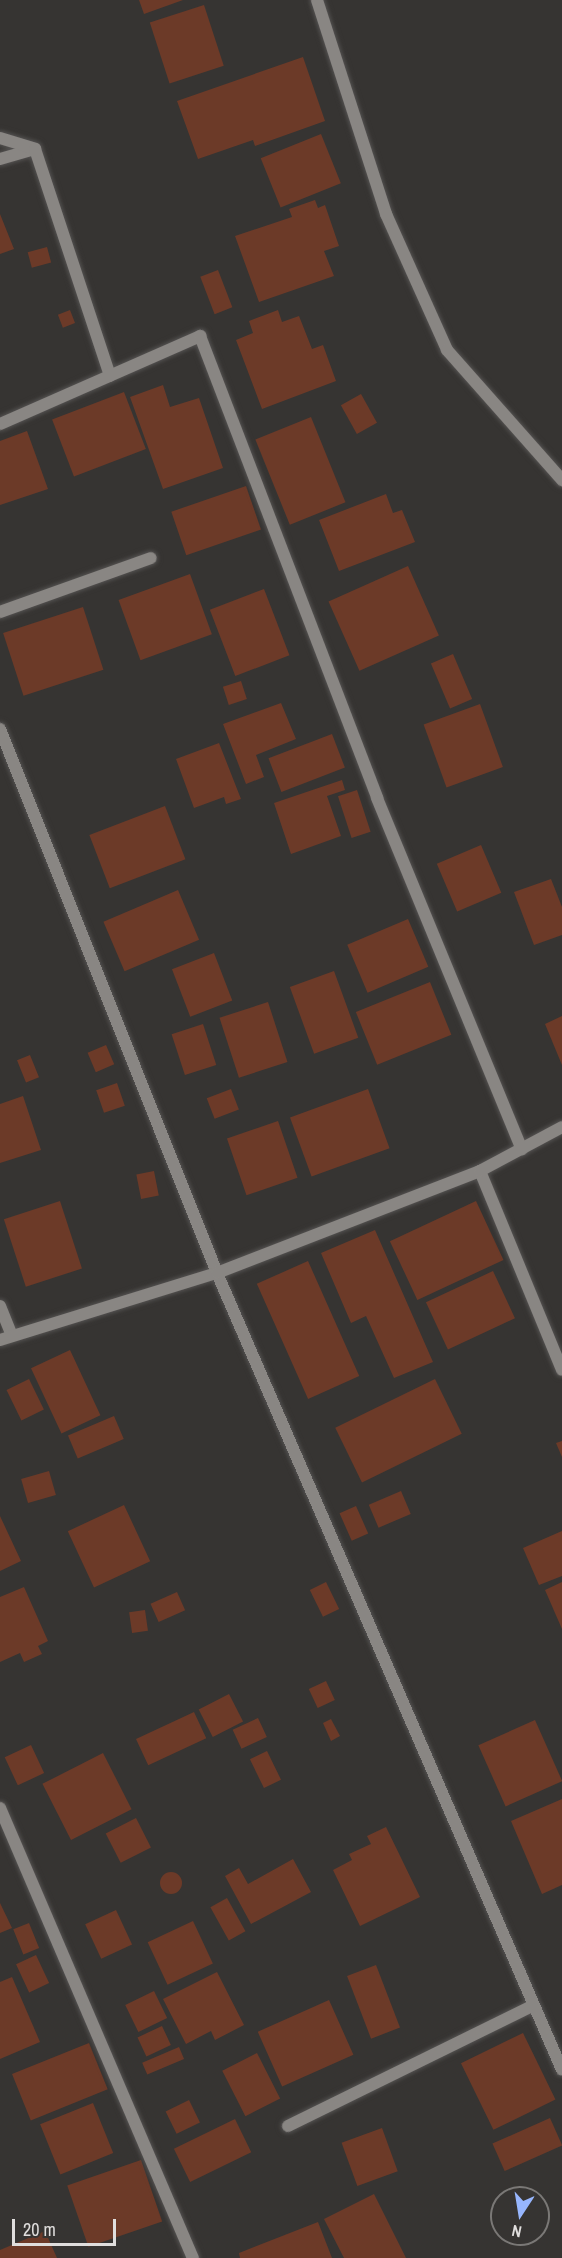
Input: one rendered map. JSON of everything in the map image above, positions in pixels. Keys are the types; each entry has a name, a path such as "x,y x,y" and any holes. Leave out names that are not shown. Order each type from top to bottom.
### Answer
{"street":[{"path":"317,0 386,214 447,350 562,480"},
{"path":"0,138 35,149"},
{"path":"0,159 35,149"},
{"path":"35,149 110,376"},
{"path":"0,424 200,336 377,798 522,1149"},
{"path":"0,612 151,558"},
{"path":"0,729 217,1273 532,2006 562,2070"},
{"path":"0,1306 6,1338 217,1273 480,1171 562,1127"},
{"path":"480,1171 562,1370"},
{"path":"0,1808 193,2258"},
{"path":"288,2126 532,2006"}],"building":[{"path":"139,0 183,0 144,14"},
{"path":"204,5 224,66 170,83 150,23"},
{"path":"303,57 325,121 255,146 253,140 198,159 177,101"},
{"path":"321,134 341,183 281,207 261,158"},
{"path":"315,200 318,208 325,205 339,246 324,251 334,276 259,302 235,236 292,217 289,209"},
{"path":"0,214 14,249 0,254"},
{"path":"47,247 51,262 32,268 28,252"},
{"path":"218,270 232,307 215,314 200,277"},
{"path":"70,310 75,323 63,328 58,315"},
{"path":"278,310 282,322 299,316 312,349 323,345 336,381 262,409 236,340 253,333 249,321"},
{"path":"163,385 170,407 199,398 223,468 163,489 130,397"},
{"path":"124,392 146,449 74,477 52,420"},
{"path":"361,394 377,423 357,434 341,405"},
{"path":"311,417 345,502 290,525 255,439"},
{"path":"27,431 48,489 0,505 0,441"},
{"path":"246,486 261,529 186,555 171,512"},
{"path":"386,494 393,513 402,510 415,542 339,571 319,520"},
{"path":"408,566 439,635 359,671 329,601"},
{"path":"190,574 212,634 140,660 119,600"},
{"path":"264,589 289,655 235,676 210,610"},
{"path":"83,607 103,670 24,696 3,633"},
{"path":"453,654 472,699 450,708 431,663"},
{"path":"241,681 247,699 229,705 223,687"},
{"path":"281,703 296,739 256,755 264,777 246,784 223,724"},
{"path":"480,704 503,767 447,787 424,725"},
{"path":"332,734 345,768 281,792 269,758"},
{"path":"219,743 241,799 226,804 224,797 194,808 176,759"},
{"path":"342,780 345,790 327,796 341,836 291,854 274,803"},
{"path":"357,790 371,832 352,838 338,796"},
{"path":"165,806 185,859 110,888 89,835"},
{"path":"481,845 501,893 457,912 437,864"},
{"path":"551,879 562,907 562,935 534,945 514,892"},
{"path":"178,890 199,940 125,971 103,922"},
{"path":"408,919 428,967 368,993 347,945"},
{"path":"214,953 232,1001 190,1017 172,969"},
{"path":"334,971 358,1038 314,1054 290,987"},
{"path":"430,982 451,1035 377,1065 356,1012"},
{"path":"268,1002 287,1062 239,1078 219,1018"},
{"path":"562,1016 562,1065 545,1024"},
{"path":"203,1024 216,1065 185,1075 172,1034"},
{"path":"106,1045 114,1064 96,1072 88,1053"},
{"path":"30,1055 39,1077 26,1082 17,1060"},
{"path":"117,1083 125,1106 104,1113 96,1090"},
{"path":"231,1089 239,1110 215,1119 207,1098"},
{"path":"368,1089 390,1148 312,1177 290,1117"},
{"path":"23,1096 41,1150 0,1163 0,1104"},
{"path":"278,1121 298,1178 246,1195 227,1139"},
{"path":"154,1171 159,1196 141,1199 136,1174"},
{"path":"60,1201 82,1269 26,1287 4,1219"},
{"path":"476,1201 503,1260 417,1300 390,1241"},
{"path":"375,1230 433,1362 394,1378 366,1316 351,1323 321,1253"},
{"path":"308,1261 359,1376 308,1399 257,1284"},
{"path":"493,1271 515,1318 448,1349 426,1302"},
{"path":"70,1350 100,1415 61,1433 31,1368"},
{"path":"29,1379 44,1410 21,1421 7,1390"},
{"path":"435,1379 462,1434 362,1482 335,1428"},
{"path":"114,1416 124,1439 78,1459 68,1436"},
{"path":"562,1441 562,1457 556,1443"},
{"path":"49,1471 56,1495 28,1503 21,1479"},
{"path":"401,1491 411,1514 379,1528 369,1505"},
{"path":"124,1505 150,1561 94,1587 68,1531"},
{"path":"356,1506 368,1533 352,1541 340,1513"},
{"path":"0,1516 21,1561 0,1571"},
{"path":"562,1531 562,1576 539,1585 523,1548"},
{"path":"326,1582 339,1609 323,1617 310,1590"},
{"path":"562,1582 562,1629 545,1590"},
{"path":"24,1587 48,1641 38,1646 42,1654 24,1662 20,1653 0,1662 0,1597"},
{"path":"177,1592 185,1610 159,1622 151,1604"},
{"path":"145,1610 148,1631 132,1633 129,1612"},
{"path":"326,1681 335,1700 318,1708 309,1689"},
{"path":"229,1694 243,1722 213,1737 199,1709"},
{"path":"194,1712 206,1738 148,1765 136,1739"},
{"path":"258,1718 267,1737 241,1749 233,1730"},
{"path":"331,1719 340,1736 331,1741 323,1723"},
{"path":"535,1720 562,1781 506,1806 478,1745"},
{"path":"31,1745 44,1773 18,1785 5,1757"},
{"path":"267,1751 281,1780 264,1788 250,1759"},
{"path":"103,1753 132,1809 71,1840 42,1784"},
{"path":"562,1799 562,1885 542,1894 511,1821"},
{"path":"136,1818 151,1847 121,1863 106,1833"},
{"path":"386,1827 420,1897 360,1926 333,1870 352,1860 349,1854 371,1844 367,1836"},
{"path":"293,1859 311,1892 251,1924 225,1876 239,1868 248,1884"},
{"path":"171,1872 179,1875 182,1883 179,1891 171,1894 163,1891 160,1883 163,1875"},
{"path":"227,1898 245,1931 229,1940 210,1907"},
{"path":"0,1903 12,1928 0,1933"},
{"path":"116,1910 132,1944 101,1959 85,1924"},
{"path":"193,1921 213,1964 168,1985 148,1942"},
{"path":"29,1923 39,1948 23,1954 13,1929"},
{"path":"36,1955 49,1983 29,1992 16,1964"},
{"path":"376,1965 400,2028 371,2039 347,1976"},
{"path":"217,1972 244,2025 215,2040 211,2031 186,2044 163,1999"},
{"path":"12,1977 40,2042 0,2059 0,1982"},
{"path":"154,1991 167,2018 138,2032 125,2005"},
{"path":"329,2000 353,2055 282,2087 258,2032"},
{"path":"162,2026 171,2045 146,2056 138,2037"},
{"path":"523,2033 555,2100 493,2130 461,2063"},
{"path":"89,2043 108,2089 31,2120 12,2074"},
{"path":"179,2047 184,2059 147,2075 142,2063"},
{"path":"257,2053 280,2098 245,2116 222,2071"},
{"path":"189,2100 200,2122 177,2134 166,2111"},
{"path":"93,2103 113,2153 60,2174 40,2124"},
{"path":"550,2118 562,2145 505,2171 492,2144"},
{"path":"235,2119 251,2152 190,2182 174,2149"},
{"path":"382,2128 398,2171 357,2186 342,2143"},
{"path":"141,2160 162,2221 88,2247 67,2185"},
{"path":"374,2194 406,2258 344,2258 324,2219"},
{"path":"318,2222 332,2258 240,2258 239,2253"},
{"path":"45,2231 57,2258 0,2258 0,2250"}]}
